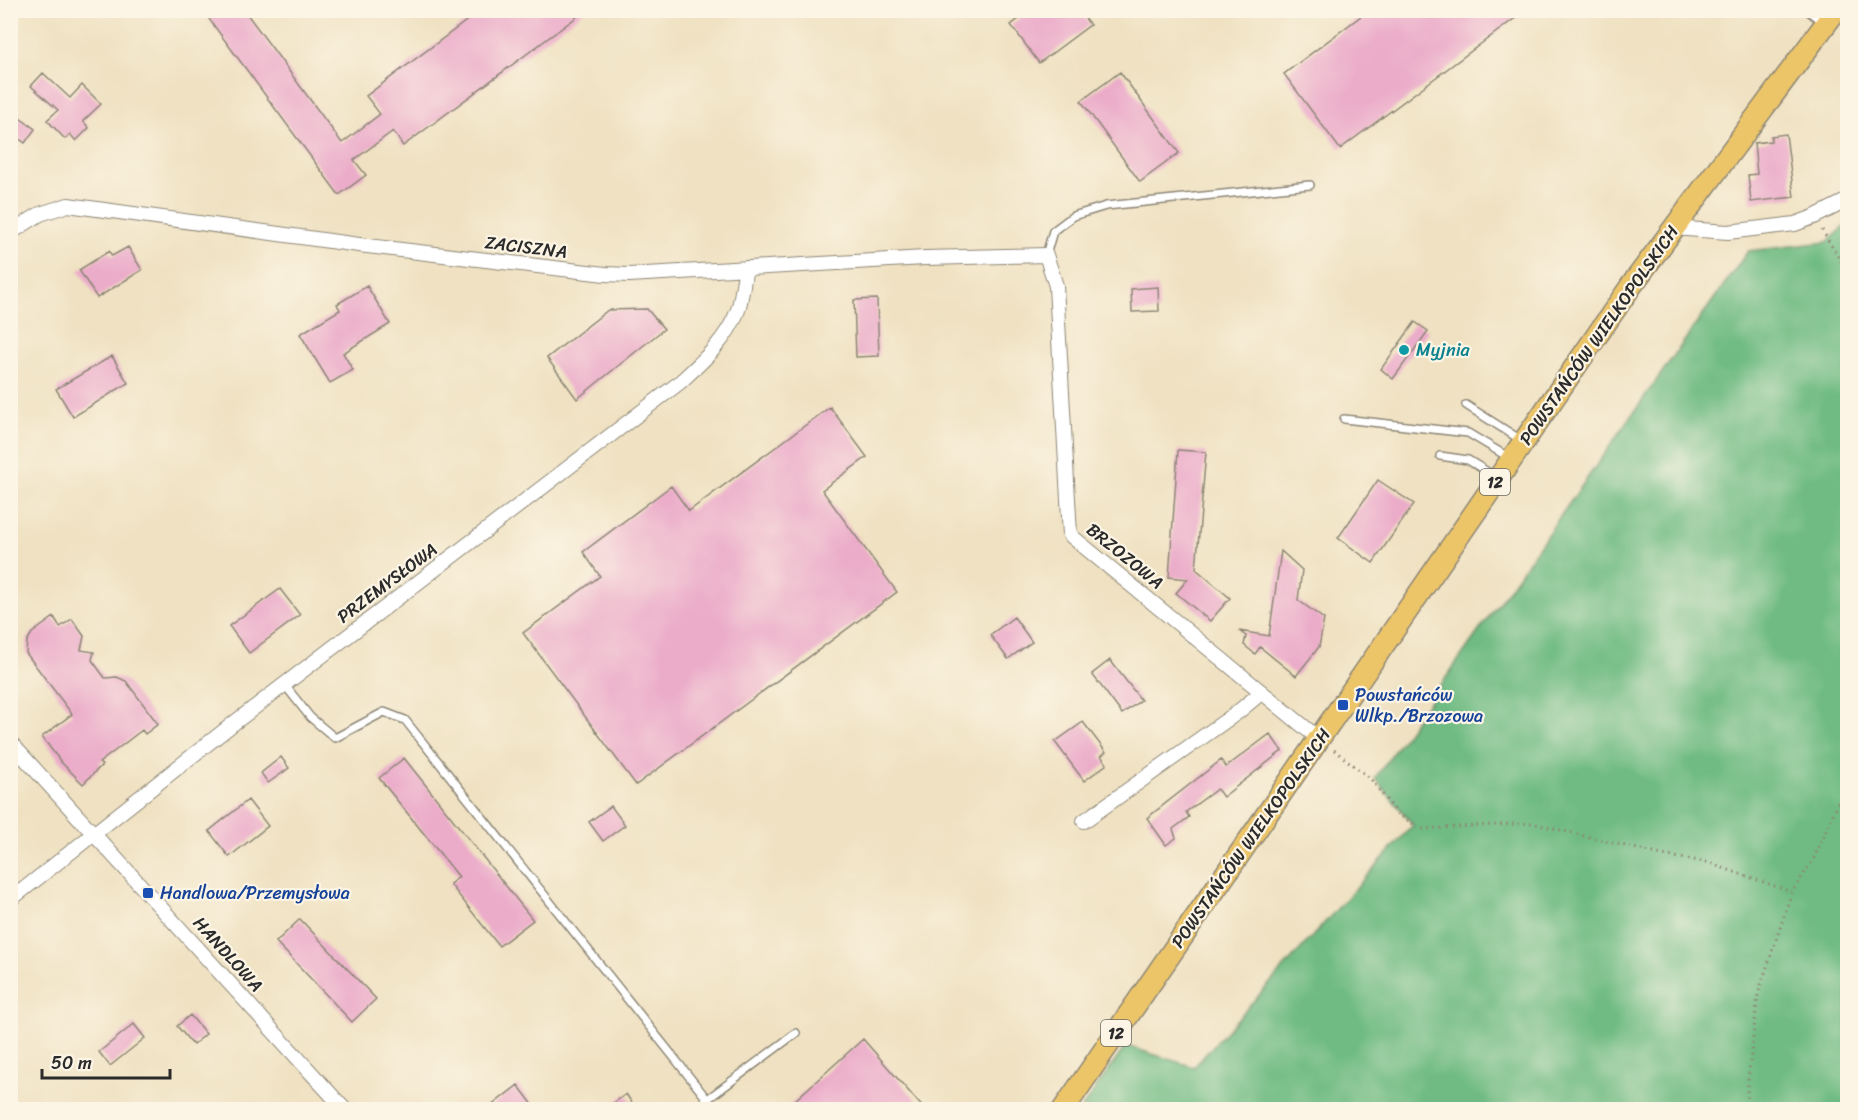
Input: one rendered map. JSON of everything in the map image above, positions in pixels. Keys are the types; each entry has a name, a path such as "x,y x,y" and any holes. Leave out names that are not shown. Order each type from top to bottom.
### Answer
{"main road":[{"name":"POWSTAŃCÓW WIELKOPOLSKICH","path":"1064,1110 1631,286 1831,17"}],"street":[{"path":"1674,228 1728,232 1795,224 1848,200"},
{"name":"ZACISZNA","path":"10,233 40,214 68,205 359,245 605,274 629,275 925,258 1046,255"},
{"name":"BRZOZOWA","path":"1046,255 1056,286 1070,535 1319,739"},
{"name":"PRZEMYSŁOWA","path":"10,900 284,684 679,383 702,362 726,334 738,309 746,268"},
{"path":"1084,821 1262,692"},
{"name":"HANDLOWA","path":"10,742 345,1110"}],"lane":[{"path":"1807,10 1831,17"},
{"path":"1046,255 1053,231 1073,216 1106,206 1310,184"},
{"path":"1466,405 1518,450"},
{"path":"1344,419 1468,433 1518,450"},
{"path":"1440,456 1468,460 1498,478"},
{"path":"284,684 310,717 335,738 384,712 405,720 707,1099"},
{"path":"693,1110 796,1033"}],"path":[{"path":"1814,217 1848,273"},
{"path":"1319,739 1370,778 1397,813 1421,829 1532,823 1652,852 1706,862 1792,892"},
{"path":"1748,1110 1747,1089 1758,994 1792,892 1813,860 1848,780"}],"green space":[{"path":"1847,225 1847,1109 1081,1109 1126,1046 1194,1067 1413,825 1375,778 1748,251 1827,242"}],"building":[{"path":"220,10 244,10 342,143 380,114 366,96 481,10 586,10 403,146 393,131 354,160 366,175 339,195 209,19"},
{"path":"1014,10 1079,10 1090,25 1039,63 1011,25 1020,18"},
{"path":"1369,10 1526,10 1340,149 1284,74"},
{"path":"1120,72 1179,153 1140,182 1081,101"},
{"path":"43,73 70,98 82,85 101,104 83,121 89,128 76,141 70,134 65,139 47,120 58,110 31,86"},
{"path":"10,111 35,129 25,143 10,132"},
{"path":"1786,134 1794,197 1751,202 1748,175 1757,174 1754,143 1771,141 1771,136"},
{"path":"128,247 142,270 97,298 79,270 109,251 112,256"},
{"path":"367,286 390,324 343,353 353,370 330,383 300,334 340,310 337,304"},
{"path":"1158,287 1159,311 1132,312 1131,289"},
{"path":"877,299 879,356 856,357 854,300"},
{"path":"647,309 664,329 577,399 547,358 608,310"},
{"name":"Myjnia","path":"1415,322 1428,331 1393,379 1381,369"},
{"path":"112,356 128,383 73,417 56,389"},
{"path":"830,407 867,457 822,490 897,592 636,785 523,633 600,576 583,552 671,486 689,511"},
{"path":"1178,450 1206,452 1196,569 1230,598 1210,621 1176,593 1188,579 1169,577"},
{"path":"1378,480 1414,504 1373,563 1338,538"},
{"path":"1281,551 1302,570 1298,600 1324,619 1319,647 1296,676 1260,647 1255,654 1244,645 1246,636 1239,631 1269,636"},
{"path":"280,589 300,615 249,653 229,626"},
{"path":"54,617 60,627 72,619 84,636 81,650 94,652 92,660 105,678 117,677 126,681 158,724 145,734 142,730 99,763 102,765 83,784 61,762 42,737 72,714 26,653 27,641 32,633"},
{"path":"1014,617 1032,642 1008,659 990,635"},
{"path":"1110,660 1141,700 1122,714 1092,674"},
{"path":"1083,722 1106,752 1101,756 1107,764 1084,781 1055,742"},
{"path":"1270,734 1282,751 1223,797 1217,789 1186,812 1189,817 1173,829 1176,838 1166,845 1147,818 1221,760 1226,767"},
{"path":"281,757 289,768 268,783 261,773"},
{"path":"404,758 533,920 499,946 450,884 459,877 379,778"},
{"path":"248,800 268,826 229,857 209,831"},
{"path":"611,806 625,825 603,841 589,822"},
{"path":"300,919 376,999 352,1022 276,942"},
{"path":"190,1015 206,1034 193,1045 177,1026"},
{"path":"134,1024 145,1038 110,1066 99,1052"},
{"path":"863,1039 925,1110 784,1110"},
{"path":"518,1085 537,1110 486,1110"},
{"path":"626,1094 637,1110 604,1110"}],"place":[{"name":"Myjnia","path":"1404,350"},
{"name":"Powstańców Wlkp./Brzozowa","path":"1343,705"},
{"name":"Handlowa/Przemysłowa","path":"148,893"}]}
